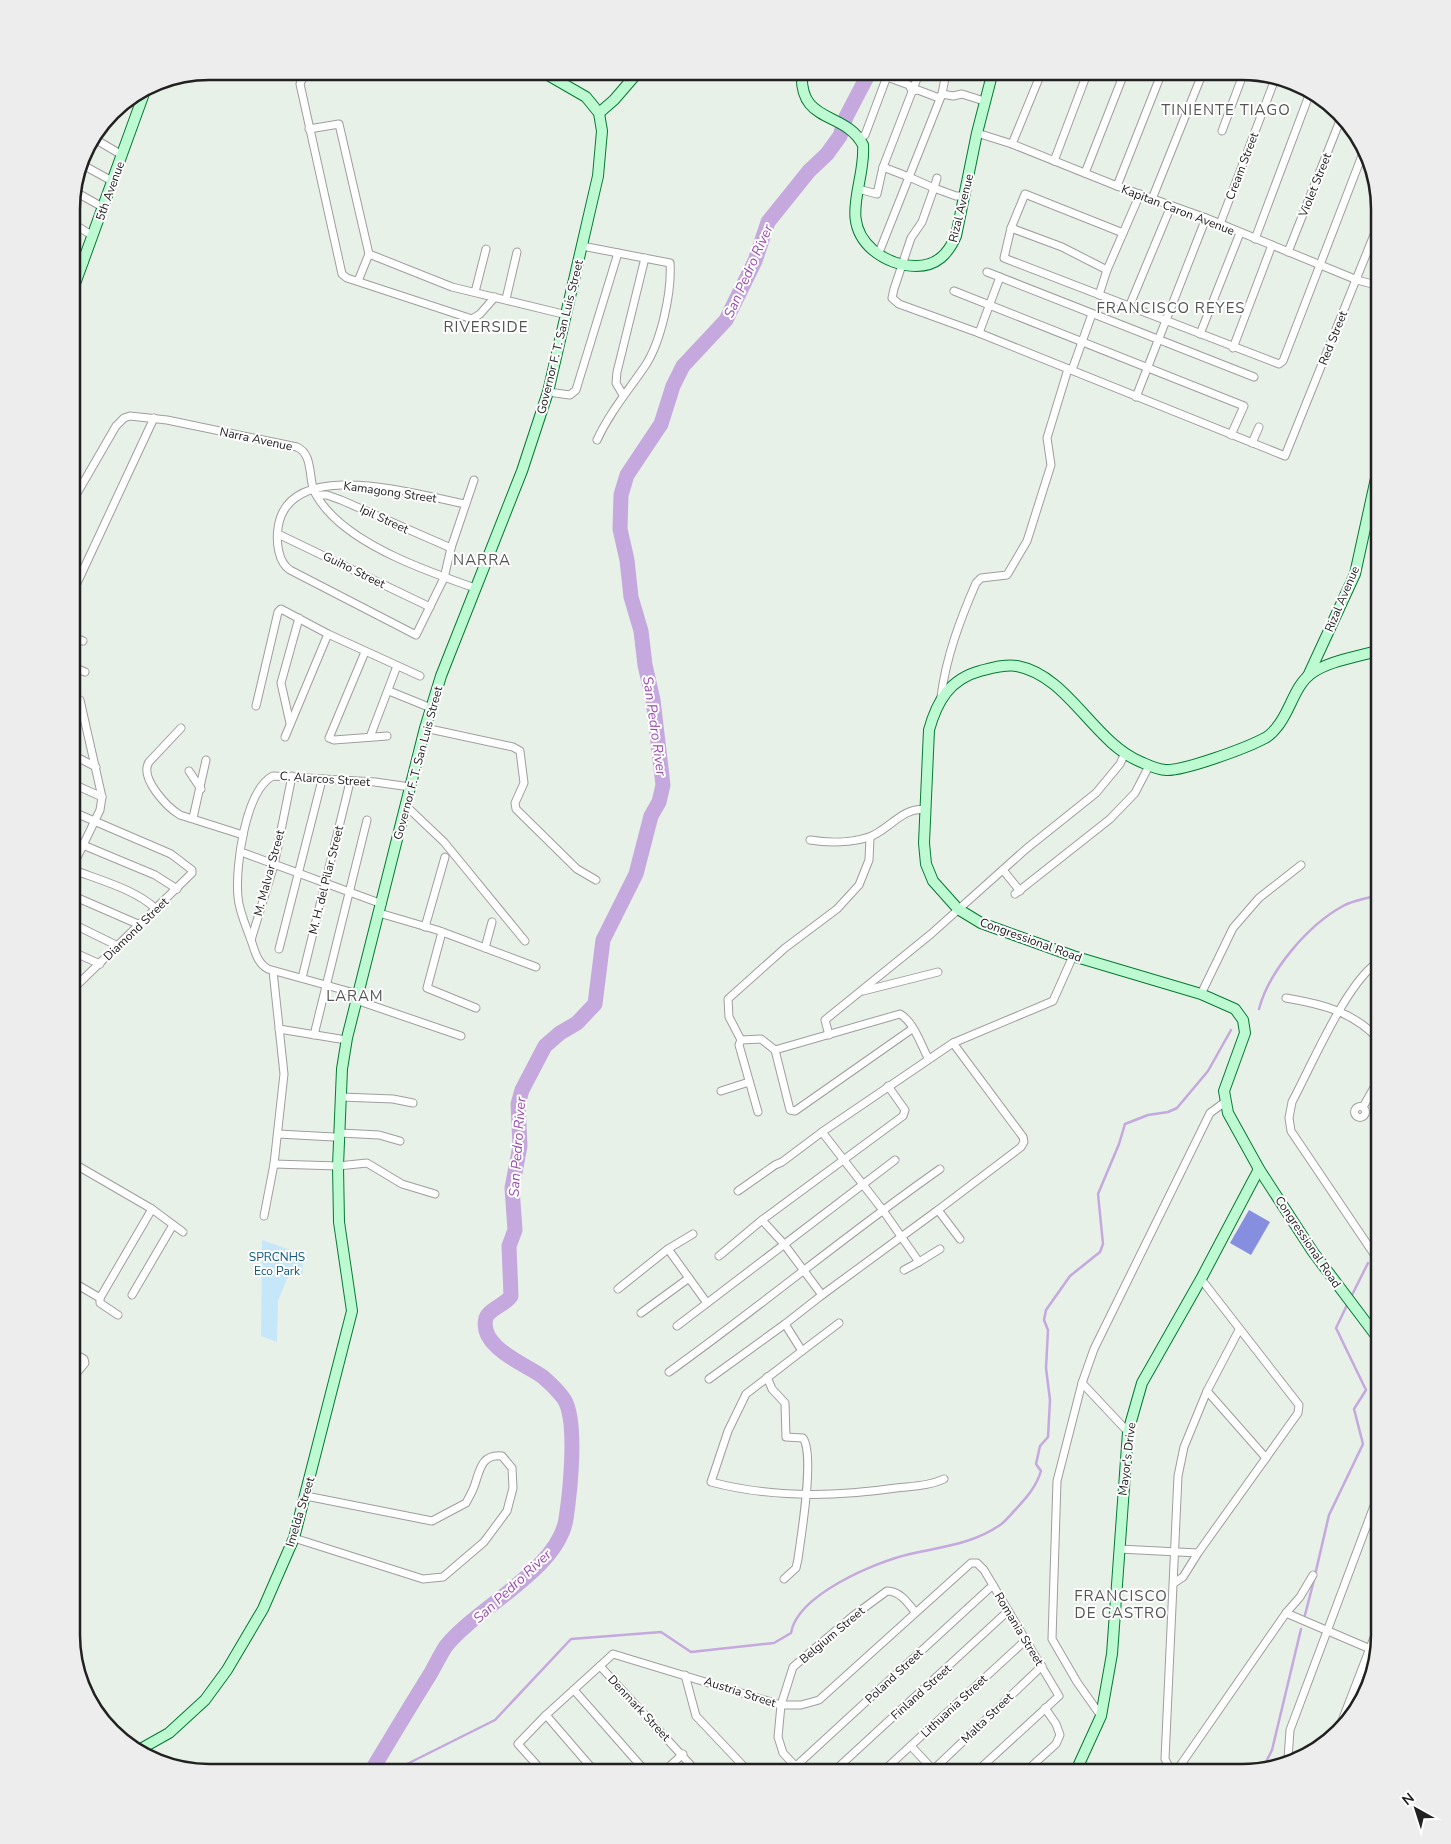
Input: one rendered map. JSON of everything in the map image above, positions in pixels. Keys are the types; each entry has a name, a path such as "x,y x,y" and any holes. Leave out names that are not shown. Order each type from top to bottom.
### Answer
{"street":[{"path":"302,80 300,84 342,274 472,319 496,297"},
{"path":"557,80 586,97 599,113 614,100 631,80"},
{"path":"802,80 802,93 812,108 860,138 865,134 886,80"},
{"path":"899,80 909,85 912,91"},
{"path":"862,190 877,194 884,167 917,80"},
{"path":"880,250 942,94 945,80"},
{"name":"Rizal Avenue","path":"860,138 864,154 855,206 855,220 859,234 877,253 890,260 917,266 933,263 950,250 956,236 976,133 990,80"},
{"path":"1012,144 1039,80"},
{"path":"1054,161 1085,80"},
{"path":"1085,173 1122,80"},
{"path":"1117,186 1159,80"},
{"path":"1152,199 1200,80"},
{"path":"1222,131 1241,80"},
{"name":"Cream Street","path":"1220,224 1273,84"},
{"path":"912,91 918,90 939,98 942,94"},
{"path":"942,94 953,96 962,94 984,100"},
{"path":"1254,239 1308,98"},
{"name":"5th Avenue","path":"80,271 122,155 135,104"},
{"name":"Governor F. T. San Luis Street","path":"339,1222 337,1135 342,1069 357,997 431,708 475,588 522,470 548,392 598,176 602,131 599,113"},
{"path":"310,129 339,124 369,254 358,281"},
{"name":"Violet Street","path":"1288,252 1339,124"},
{"name":"Kapitan Caron Avenue","path":"976,133 1012,144 1117,186 1206,218 1240,234 1272,245 1356,280 1371,284"},
{"path":"99,142 122,155"},
{"path":"1123,234 1025,194 1011,228 1004,258 1278,364 1283,361 1361,159"},
{"path":"87,167 112,181"},
{"path":"884,167 956,196 965,196"},
{"path":"937,178 922,222 911,238 892,298 899,304 979,333 1252,443 1259,427"},
{"path":"1099,295 1107,270 1140,194"},
{"path":"81,195 104,208"},
{"path":"1129,307 1172,206"},
{"path":"1136,397 1146,366 1206,218"},
{"path":"1011,228 1062,247 1107,270"},
{"path":"80,229 93,236"},
{"path":"1200,334 1240,234"},
{"name":"Red Street","path":"1252,443 1285,456 1371,242"},
{"path":"1233,348 1272,245"},
{"path":"582,246 670,263 671,275 659,336 646,364 605,422 598,440"},
{"path":"475,292 486,249"},
{"path":"506,299 517,252"},
{"path":"548,392 570,395 576,390 618,253"},
{"path":"369,254 452,287 566,315"},
{"path":"623,395 616,383 617,372 645,258"},
{"path":"80,261 84,263"},
{"path":"987,272 1254,378"},
{"path":"979,333 1000,277"},
{"path":"954,291 990,303 1244,406 1231,435"},
{"path":"941,697 943,679 956,630 976,583 981,578 1007,575 1027,541 1050,465 1047,438 1070,369 1092,314"},
{"name":"Narra Avenue","path":"80,488 116,426 124,418 136,415 297,447 307,457 315,492 329,512 345,526 402,560 444,578 475,588"},
{"path":"80,579 154,418"},
{"path":"278,534 283,565 416,635 444,578 451,548 474,480"},
{"name":"Kamagong Street","path":"278,534 281,516 292,501 328,485 350,483 466,504"},
{"name":"Ipil Street","path":"315,492 342,500 451,548"},
{"name":"Rizal Avenue","path":"1307,676 1355,574 1371,501"},
{"name":"Guiho Street","path":"278,534 430,607"},
{"path":"256,706 278,612 284,609 328,634 420,676"},
{"path":"290,723 281,684 299,618"},
{"path":"286,737 290,723 328,634"},
{"path":"1320,648 1324,657 1331,665"},
{"path":"365,652 329,738 334,740 388,736"},
{"path":"1307,676 1331,665 1371,653"},
{"path":"370,736 398,666"},
{"name":"Congressional Road","path":"1307,676 1278,726 1265,738 1227,754 1166,770 1149,766 1124,755 1098,732 1064,694 1049,681 1026,669 1017,666 997,667 974,672 956,682 941,697 929,730 924,843 926,864 933,881 958,909 981,923 1073,956 1201,994 1230,1005 1240,1014 1244,1024 1243,1040 1227,1078 1224,1102 1236,1130 1260,1169 1338,1288 1371,1330"},
{"path":"80,670 85,672"},
{"path":"389,690 431,708"},
{"path":"80,700 102,797 100,810 80,852"},
{"path":"181,728 149,762 148,778 172,810 243,834"},
{"path":"425,728 513,746 520,751 524,783 515,803 516,810 576,869 596,880"},
{"path":"829,1035 825,1021 1002,870 1096,793 1120,764 1124,755"},
{"path":"80,758 96,767"},
{"path":"193,818 206,760"},
{"path":"1002,870 1018,893 1110,819 1135,793 1149,766"},
{"path":"189,771 200,789"},
{"name":"C. Alarcos Street","path":"273,971 261,964 251,940 238,898 243,834 250,812 265,781 278,775 410,787"},
{"name":"M. Malvar Street","path":"251,940 274,865 292,776"},
{"path":"279,949 322,780"},
{"name":"M. H. del Pilar Street","path":"302,978 350,782"},
{"path":"80,787 102,797"},
{"path":"405,805 444,842 525,941"},
{"path":"810,840 826,842 870,837 900,816 917,808 925,810"},
{"path":"80,815 94,822"},
{"path":"314,1035 367,820"},
{"name":"Diamond Street","path":"80,983 192,873 192,870 171,854 94,822"},
{"path":"758,1112 739,1045 741,1040 729,1017 728,999 785,948 837,909 859,885 869,860 870,837"},
{"path":"80,844 155,875 177,889"},
{"path":"241,852 350,893 425,927 536,967"},
{"path":"425,927 445,857"},
{"path":"1201,994 1233,928 1259,898 1301,865"},
{"path":"80,872 122,889 150,903 156,909"},
{"path":"80,899 140,925"},
{"path":"485,948 492,922"},
{"path":"80,927 118,946"},
{"path":"442,932 427,988 476,1008"},
{"path":"80,955 100,964"},
{"path":"738,1191 928,1058 953,1043 1053,1000 1073,956"},
{"path":"1371,970 1359,981 1340,1011 1292,1102 1289,1118 1295,1137 1371,1250"},
{"path":"264,1216 274,1164 284,1074 273,971 326,985 461,1036"},
{"path":"861,992 938,972"},
{"path":"1286,998 1320,1004 1340,1011 1362,1023 1371,1032"},
{"path":"775,1050 900,1014 905,1017 928,1058"},
{"path":"741,1040 761,1039 775,1050 790,1110 795,1111 912,1028"},
{"path":"278,1029 340,1039"},
{"path":"709,1379 938,1210 1024,1142 1023,1136 953,1043"},
{"path":"721,1091 749,1082"},
{"path":"719,1256 762,1220 904,1116 905,1110 888,1086"},
{"path":"1363,1107 1371,1092"},
{"path":"341,1097 393,1099 413,1103"},
{"path":"1101,1716 1052,1639 1058,1481 1082,1382 1094,1349 1210,1113 1224,1102"},
{"path":"822,1132 882,1209 919,1262"},
{"path":"278,1134 379,1135 400,1141"},
{"path":"677,1326 895,1160"},
{"path":"274,1164 338,1166 367,1164 402,1184 435,1194"},
{"path":"80,1168 152,1209 183,1232"},
{"path":"669,1372 744,1319 803,1270 882,1209 940,1168"},
{"name":"Mayor's Drive","path":"1079,1764 1101,1716 1112,1654 1128,1432 1142,1383 1260,1169"},
{"path":"118,1315 100,1303 100,1298 152,1209"},
{"path":"938,1210 960,1239"},
{"path":"762,1220 784,1244 822,1295"},
{"name":"Imelda Street","path":"145,1747 169,1734 210,1693 227,1670 263,1609 294,1538 352,1311 339,1222"},
{"path":"132,1295 174,1224"},
{"path":"618,1289 668,1249 693,1234"},
{"path":"904,1270 940,1248"},
{"path":"668,1249 707,1303"},
{"path":"641,1313 689,1278"},
{"path":"1174,1583 1183,1577 1298,1413 1299,1405 1201,1279"},
{"path":"80,1286 100,1298"},
{"path":"839,1323 746,1394 728,1431 711,1482 741,1490 807,1495 863,1493 932,1484 944,1479"},
{"path":"785,1324 802,1351"},
{"path":"1168,1764 1165,1759 1178,1476 1184,1447 1207,1391 1239,1330"},
{"path":"80,1357 84,1359 85,1363 80,1369"},
{"path":"767,1377 772,1389 785,1403 786,1437 804,1438 806,1440 807,1495 796,1568 784,1579"},
{"path":"1082,1382 1128,1432"},
{"path":"1207,1391 1266,1458"},
{"path":"294,1538 423,1579 443,1577 484,1542 507,1511 513,1488 512,1468 502,1456 493,1455 488,1457 478,1471 475,1484 466,1503 432,1521 306,1496"},
{"path":"1288,1755 1290,1730 1371,1514"},
{"path":"1119,1550 1175,1554 1198,1553"},
{"name":"Austria Street","path":"536,1764 518,1744 613,1654 780,1705 801,1705 819,1700 964,1569 971,1563 977,1563"},
{"name":"Romania Street","path":"977,1563 1027,1639 1059,1696 1045,1708"},
{"path":"1180,1764 1313,1576"},
{"name":"Poland Street","path":"798,1764 993,1585"},
{"name":"Belgium Street","path":"794,1764 780,1745 778,1720 780,1705 793,1667 853,1616 888,1591 894,1591 901,1596 916,1612"},
{"name":"Finland Street","path":"842,1764 1008,1611"},
{"path":"1286,1613 1370,1649"},
{"name":"Lithuania Street","path":"892,1764 1027,1639"},
{"path":"1347,1710 1369,1657"},
{"name":"Denmark Street","path":"600,1666 691,1764"},
{"name":"Malta Street","path":"941,1764 1042,1666"},
{"path":"685,1675 696,1716 741,1764"},
{"path":"574,1690 640,1764"},
{"path":"985,1764 1045,1708 1056,1724 1060,1736 1056,1744 1034,1764"},
{"path":"546,1716 588,1764"},
{"path":"911,1746 928,1764"},
{"path":"672,1764 683,1754"}],"green space":[{"name":"SPRCNHS Eco Park","path":"262,1240 302,1254 303,1274 289,1274 278,1301 277,1342 261,1336"}],"shaded area":[{"path":"1249,1210 1270,1222 1251,1255 1230,1243"}],"waterway":[{"name":"San Pedro River","path":"375,1764 446,1646 460,1631 533,1571 560,1538 566,1519 572,1440 571,1423 564,1399 543,1377 516,1361 496,1346 489,1338 485,1328 486,1318 490,1312 511,1296 509,1246 515,1230 512,1188 520,1146 518,1104 522,1090 545,1046 560,1033 577,1023 595,1004 603,940 636,874 651,816 659,802 663,785 653,700 645,665 641,631 631,597 627,560 620,529 621,495 627,475 661,424 673,386 683,366 726,320 755,261 768,222 809,171 827,154 840,136 846,117 865,80"},
{"path":"1259,1009 1271,980 1292,950 1304,937 1330,914 1343,906 1371,897"},
{"path":"407,1764 495,1720 571,1639 661,1632 691,1652 774,1643 791,1633 796,1619 822,1593 859,1572 895,1558 968,1541 979,1537 1004,1522 1037,1482 1041,1471 1036,1464 1040,1446 1048,1437 1050,1400 1046,1368 1048,1330 1044,1320 1046,1310 1070,1276 1100,1252 1103,1244 1098,1194 1119,1144 1125,1124 1148,1115 1168,1112 1177,1108 1208,1071 1231,1030"},
{"path":"1350,1299 1368,1263"},
{"path":"1315,1575 1329,1515 1363,1444 1354,1409 1366,1390 1336,1328 1348,1303"},
{"path":"1305,1615 1314,1580"},
{"path":"1266,1762 1272,1750 1301,1629"}],"district":[{"name":"TINIENTE TIAGO","path":"1226,110"},
{"name":"FRANCISCO REYES","path":"1171,308"},
{"name":"RIVERSIDE","path":"486,327"},
{"name":"NARRA","path":"482,560"},
{"name":"LARAM","path":"355,996"},
{"name":"FRANCISCO DE CASTRO","path":"1121,1604"}]}
